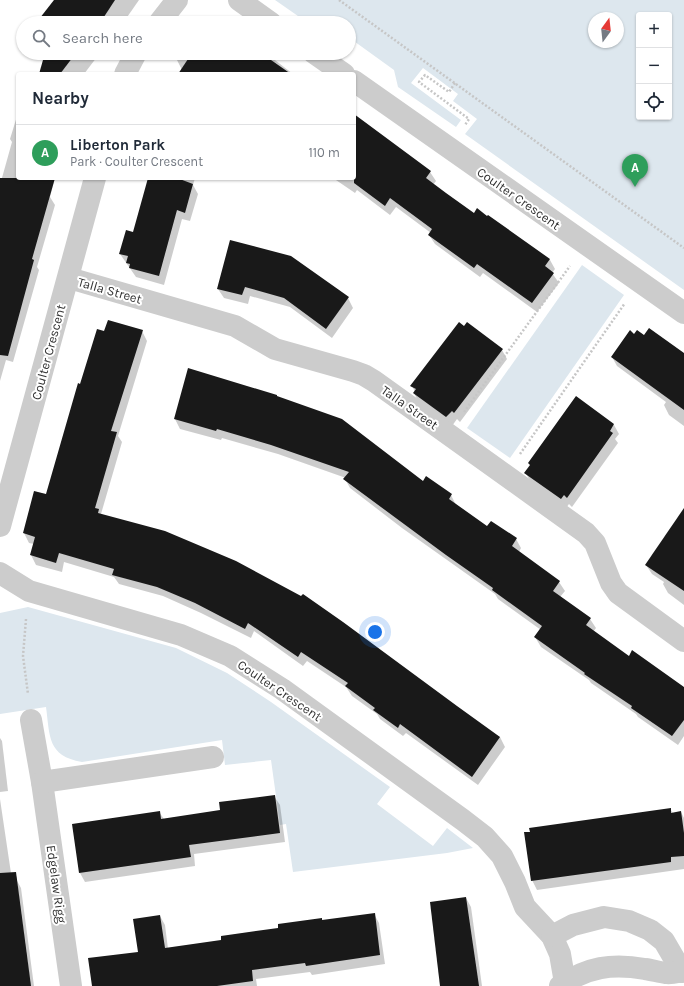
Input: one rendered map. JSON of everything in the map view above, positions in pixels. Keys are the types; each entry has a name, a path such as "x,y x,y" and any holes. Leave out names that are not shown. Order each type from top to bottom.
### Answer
{"street":[{"path":"165,16 178,0"},
{"path":"239,0 261,16"},
{"path":"126,72 132,60"},
{"path":"324,60 341,72"},
{"name":"Coulter Crescent","path":"356,82 684,314"},
{"name":"Coulter Crescent","path":"0,526 69,278 94,180"},
{"name":"Talla Street","path":"69,278 235,326 275,349 364,375 586,533 595,542 610,583 618,594 684,641"},
{"name":"Coulter Crescent","path":"0,573 29,591 181,635 230,656 282,689 485,837 502,856 525,907 552,936 560,954 562,984"},
{"name":"Edgelaw Rigg","path":"31,720 42,782 71,986"},
{"path":"42,782 213,757"},
{"path":"552,936 573,924 604,917 629,921 650,930 664,941 683,971 666,973 645,968 607,967 593,969 562,984"}],"path":[{"path":"339,0 684,248"},
{"path":"448,148 470,119 419,82 425,75 449,92 455,83"},
{"path":"448,434 586,245"},
{"path":"505,476 639,283"},
{"path":"29,591 24,656 31,720"}],"shaded area":[{"path":"275,0 684,0 684,290 465,134 477,119 453,101 458,94 423,68 411,83 461,120 456,127 398,87 394,70 356,43 356,16 298,16"},
{"path":"582,265 624,295 510,458 467,428"},
{"path":"28,607 176,648 227,673 271,702 390,787 377,804 433,846 447,828 473,848 447,853 293,872 286,824 280,825 271,760 225,765 222,740 82,762 62,755 56,750 52,743 48,727 46,707 0,714 0,613"}],"building":[{"path":"54,0 115,0 105,16 41,16"},
{"path":"43,60 71,60 62,72 40,72"},
{"path":"187,60 271,60 288,72 179,72"},
{"path":"356,115 431,171 426,178 446,193 474,213 477,208 550,259 545,266 554,273 532,303 477,264 474,268 428,235 432,229 390,198 385,206 354,183 354,180 356,180"},
{"path":"0,178 16,178 16,180 54,180 32,259 34,260 8,356 0,355"},
{"path":"147,180 182,180 193,184 185,213 177,210 159,276 129,268 130,264 126,263 128,256 119,254 126,230 133,232"},
{"path":"230,240 291,256 349,297 326,329 284,298 245,287 242,295 217,289"},
{"path":"108,320 143,330 111,431 117,432 95,508 99,509 98,513 165,531 236,561 301,596 303,594 343,622 500,737 472,777 400,724 398,728 373,710 375,708 345,686 348,683 301,652 298,657 248,623 245,629 195,603 157,587 112,575 114,569 59,553 56,563 30,555 35,537 23,533 34,491 46,494 78,383 80,384 97,329 104,331"},
{"path":"459,322 464,326 467,322 503,349 454,413 452,411 446,417 413,393 416,389 410,386"},
{"path":"649,328 684,353 684,410 611,357 630,330 634,334 637,330 644,335"},
{"path":"188,368 277,395 342,419 423,481 426,476 452,494 449,499 487,526 491,521 517,538 512,546 560,581 553,591 591,618 586,625 629,656 632,650 684,687 684,720 672,736 534,637 542,626 492,590 493,588 343,479 349,472 271,445 217,429 216,431 174,419"},
{"path":"576,396 614,424 610,431 613,433 567,498 564,495 561,499 524,473 530,465 528,463"},
{"path":"684,508 684,591 645,565"},
{"path":"275,795 280,833 189,845 191,857 79,873 72,824 160,811 161,819 220,810 219,802"},
{"path":"671,808 671,813 681,811 684,833 684,856 671,857 671,862 531,881 524,832 530,832 529,828"},
{"path":"16,872 31,986 0,986 0,873"},
{"path":"466,897 479,986 440,986 430,902"},
{"path":"375,913 380,955 306,966 305,963 252,970 253,981 217,986 92,986 88,958 138,952 133,919 160,915 165,948 221,940 221,936 278,928 278,924"}],"place":[{"name":"Liberton Park","path":"635,187"}]}
